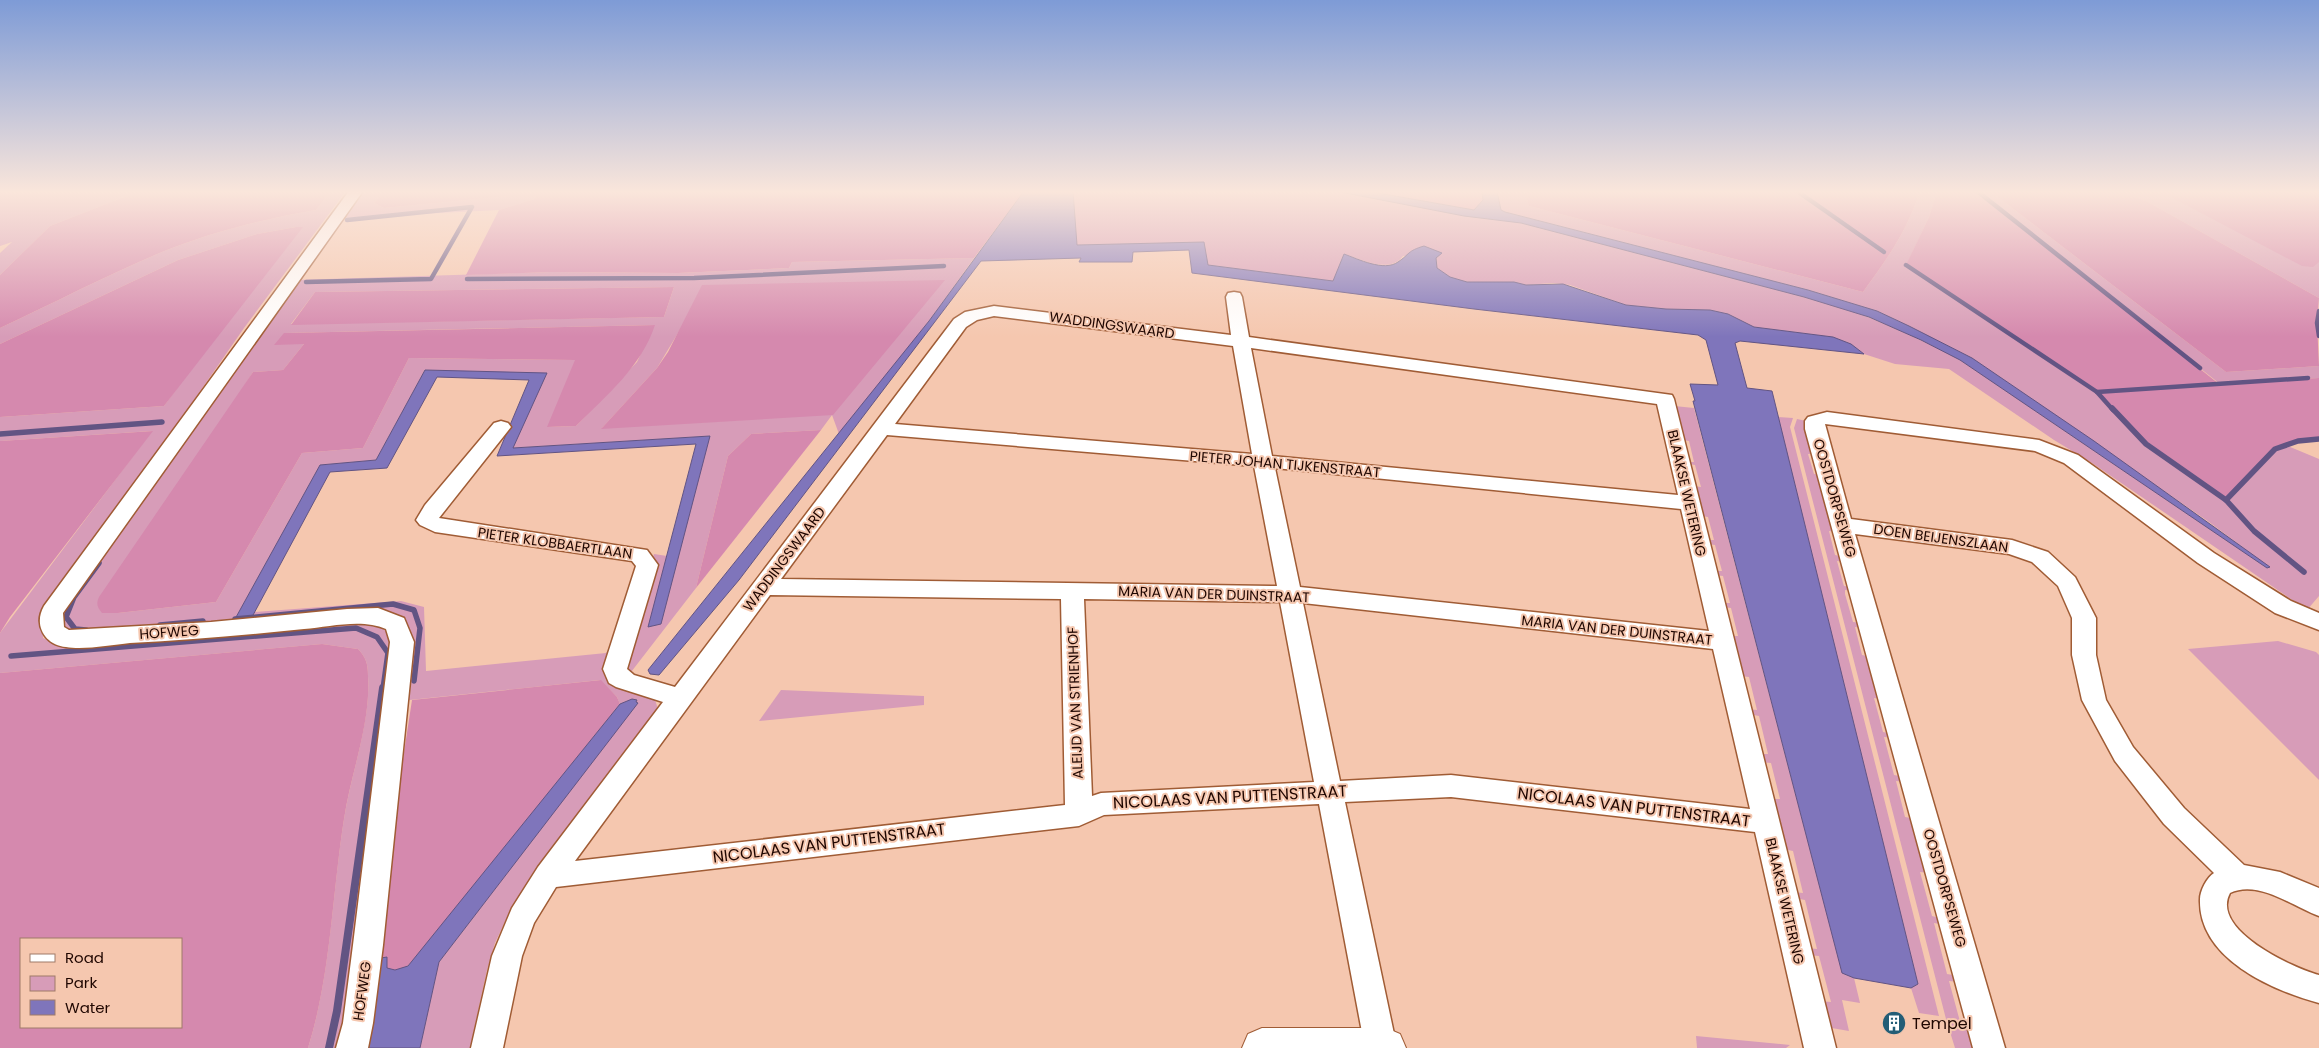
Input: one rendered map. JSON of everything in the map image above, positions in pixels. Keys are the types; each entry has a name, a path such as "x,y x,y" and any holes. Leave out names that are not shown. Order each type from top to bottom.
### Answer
{"street":[{"name":"HOFWEG","path":"321,240 52,612 52,631 66,639 211,630 347,617 378,616 396,624 402,642 368,945 358,1023 352,1048"},
{"path":"1234,297 1263,461 1331,791 1381,1048"},
{"name":"WADDINGSWAARD","path":"487,1048 507,956 522,917 548,876 960,323 971,316 984,312 1013,312 1241,343"},
{"name":"BLAAKSE WETERING","path":"1241,343 1665,399 1820,1048"},
{"name":"OOSTDORPSEWEG","path":"1989,1048 1814,423 1818,419 1827,418 2039,446 2071,459 2206,558 2284,607 2319,622"},
{"name":"PIETER KLOBBAERTLAAN","path":"501,427 432,510 427,520 435,525 639,556 647,565 615,669 618,677 625,681 680,698"},
{"name":"PIETER JOHAN TIJKENSTRAAT","path":"881,429 1263,461 1689,503"},
{"name":"DOEN BEIJENSZLAAN","path":"1842,525 2012,547 2040,558 2047,564 2067,582 2084,618 2084,655 2094,700 2124,754 2174,816 2237,877"},
{"name":"MARIA VAN DER DUINSTRAAT","path":"763,587 1291,594 1606,630 1722,641"},
{"name":"ALEIJD VAN STRIENHOF","path":"1072,591 1079,814"},
{"name":"NICOLAAS VAN PUTTENSTRAAT","path":"548,876 1079,814 1101,804 1331,791 1451,786 1766,822"},
{"path":"2319,903 2292,888 2265,878 2237,877 2223,882 2214,894 2214,912 2220,926 2248,957 2288,981 2319,989"},
{"path":"1262,1048 1386,1048"}],"green space":[{"path":"0,240 36,240 0,275 0,253 12,242 0,246"},
{"path":"195,240 239,240 178,260 0,344 0,328 121,270"},
{"path":"286,240 310,240 244,328 42,619 43,638 62,645 360,621 385,628 397,649 346,1048 308,1048 322,992 344,819 364,729 368,693 368,668 361,652 358,649 322,644 0,673 0,633 152,431 0,441 0,417 164,406"},
{"path":"1076,240 1586,240 1838,306 1900,331 1960,360 2267,568 2269,567 2209,522 1972,358 1909,326 1877,311 1808,290 1613,240 1661,240 1863,292 1898,240 1918,240 1906,266 2097,392 2146,444 2226,499 2267,455 2283,444 2319,459 2319,596 2307,610 2092,463 2054,440 1949,369 1895,364 1864,354 1851,344 1833,337 1754,327 1728,314 1710,310 1666,309 1626,305 1570,285 1553,283 1526,285 1514,282 1467,282 1450,277 1437,268 1436,258 1441,253 1403,256 1391,264 1383,265 1344,254 1333,281 1208,265 1203,242 1076,245"},
{"path":"2039,240 2054,240 2226,372 2319,366 2319,378 2220,384"},
{"path":"2216,240 2319,240 2319,298"},
{"path":"974,258 929,321 839,434 832,415 821,430 751,434 728,456 696,588 628,676 622,666 654,554 667,556 709,436 512,448 546,374 425,370 376,460 320,465 236,619 252,617 255,612 401,601 424,607 426,671 606,653 609,649 616,648 612,663 643,692 655,700 658,709 542,862 513,905 495,943 487,970 470,1048 420,1048 439,962 637,703 628,701 620,704 617,697 600,680 400,701 403,621 64,632 61,610 295,280 552,272 678,273 789,268 792,262","holes":["674,287 664,317 291,324 315,292","654,325 637,362 576,426 548,427 576,360 409,358 363,448 302,453 216,602 118,613 102,613 253,372 283,370 304,344 285,333","681,328 741,420 602,428 657,368"]},
{"path":"1674,406 1694,408 1842,972 1854,978 1860,1003 1842,1000 1849,1031 1826,1027 1820,1001 1831,1002 1819,956 1808,955 1807,948 1817,949 1805,900 1795,898 1793,892 1803,893 1793,851 1783,849 1771,799 1780,799 1771,763 1761,762 1759,754 1768,754 1759,716 1749,714 1748,709 1757,710 1749,677 1740,676 1730,636 1738,636 1731,608 1723,607 1722,603 1730,603 1723,576 1715,575 1714,571 1722,571 1715,545 1707,544 1707,540 1714,540 1708,517 1701,516 1693,486 1701,487 1695,465 1688,464 1687,462 1694,462 1689,441 1682,440"},
{"path":"1778,417 1793,418 1790,427 1939,1016 1919,1013 1911,988 1918,984"},
{"path":"1797,419 1806,421 1815,454 1808,454 1814,474 1821,475 1837,532 1829,531 1835,555 1844,557 1845,562 1837,561 1844,586 1852,587 1853,591 1845,590 1845,594 1853,622 1862,623 1863,628 1855,627 1862,655 1871,657 1883,699 1874,698 1883,732 1892,734 1893,738 1884,737 1894,775 1904,777 1905,782 1896,781 1905,817 1916,819 1930,873 1920,872 1932,916 1943,919 1945,925 1934,923 1947,974 1959,976 1960,982 1949,981 1962,1029 1974,1031 1978,1048 1955,1048 1946,1019 1794,428"},
{"path":"2278,641 2316,652 2319,655 2319,780 2188,649"},
{"path":"781,690 924,696 924,705 759,721"},
{"path":"1696,1036 1790,1045 1786,1048 1697,1048"}],"shaded area":[{"path":"36,240 195,240 121,270 0,328 0,275"},
{"path":"239,240 293,240 164,406 0,417 0,344 178,260"},
{"path":"484,240 988,240 974,258 792,262 789,268 678,273 552,272 466,275"},
{"path":"1661,240 1898,240 1863,292"},
{"path":"1918,240 2038,240 2219,384 2319,378 2319,439 2298,441 2275,449 2226,500 2146,444 2097,392 1906,265"},
{"path":"2054,240 2216,240 2319,298 2317,323 2319,366 2226,372"},
{"path":"2252,240 2319,240 2319,262 2313,267 2302,266"},
{"path":"945,280 833,415 601,429 657,368 668,352 702,285"},
{"path":"674,287 664,317 291,325 315,292"},
{"path":"655,325 641,354 622,380 576,426 547,427 575,360 409,358 363,448 302,453 216,602 118,613 102,613 98,607 99,597 253,372 283,370 304,344 274,345 284,333"},
{"path":"821,430 696,588 728,456 751,434"},
{"path":"153,431 10,617 0,633 0,441"},
{"path":"322,644 358,649 365,658 368,668 368,694 364,730 347,801 322,992 308,1048 0,1048 0,673"},
{"path":"601,680 617,697 620,704 422,952 402,969 392,970 387,968 381,958 394,818 412,700"}],"water":[{"path":"988,240 1077,240 1077,245 1204,242 1208,265 1333,281 1344,254 1371,264 1386,266 1398,262 1411,251 1424,246 1442,253 1436,258 1437,268 1450,277 1467,282 1514,282 1526,285 1563,284 1626,305 1666,309 1710,310 1728,314 1754,327 1833,337 1851,344 1864,354 1740,341 1735,343 1747,388 1772,391 1918,984 1911,988 1854,978 1842,973 1693,401 1695,401 1690,384 1718,385 1706,340 1698,335 1192,273 1189,250 1133,252 1132,262 1079,262 1081,258 981,261 739,580 659,675 650,674 648,670 929,321"},
{"path":"1586,240 1613,240 1808,290 1877,311 1909,326 1972,358 2094,441 2270,567 2267,568 1960,360 1869,317 1804,297"},
{"path":"425,370 547,373 513,448 710,436 661,624 648,627 696,444 497,456 529,380 437,377 387,468 330,472 252,617 235,619 320,465 376,460"},
{"path":"632,699 637,700 636,702 638,703 439,962 420,1048 364,1048 381,958 387,957 387,968 395,970 408,966 620,704"}],"waterway":[{"path":"306,282 431,279 453,240"},
{"path":"1867,240 1884,252"},
{"path":"2039,240 2200,368"},
{"path":"1906,265 2097,392"},
{"path":"467,279 694,278 944,266"},
{"path":"2319,311 2317,323 2319,336"},
{"path":"2097,392 2308,378"},
{"path":"2097,392 2113,410"},
{"path":"2112,408 2146,444 2226,500"},
{"path":"0,434 162,422"},
{"path":"2226,500 2275,449 2298,441 2319,439"},
{"path":"2226,500 2254,531 2304,572"},
{"path":"86,630 75,629 66,617 74,597 99,563"},
{"path":"235,619 393,604 414,610 420,628 414,681"},
{"path":"160,625 203,621"},
{"path":"11,656 356,628 377,637 388,653 383,689"},
{"path":"329,1048 337,1011 383,688"}],"place":[{"name":"Tempel","path":"1894,1023"}]}
